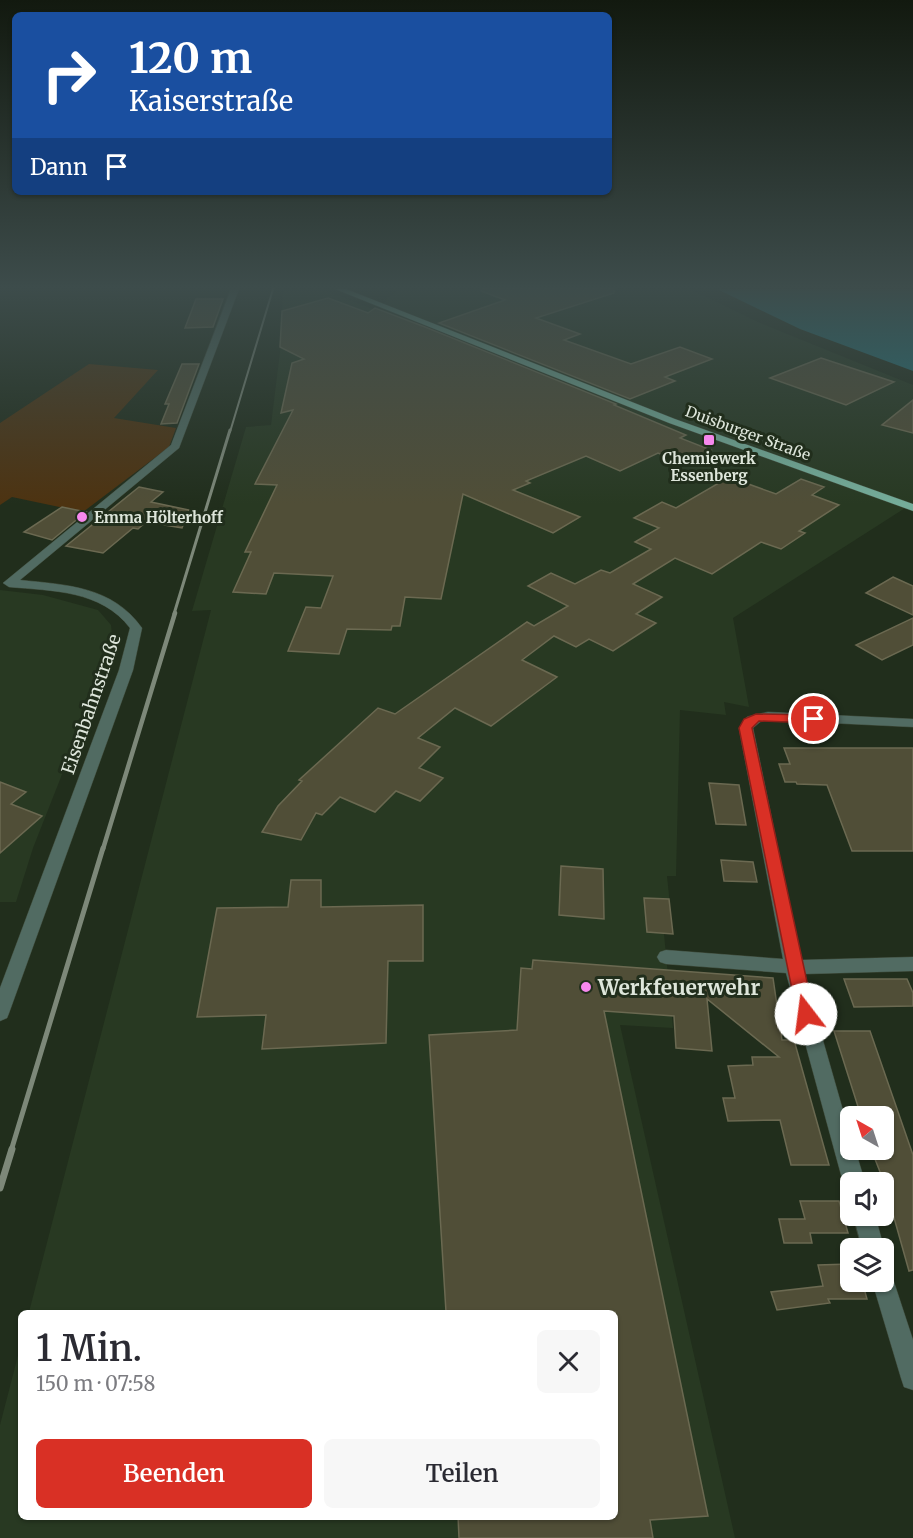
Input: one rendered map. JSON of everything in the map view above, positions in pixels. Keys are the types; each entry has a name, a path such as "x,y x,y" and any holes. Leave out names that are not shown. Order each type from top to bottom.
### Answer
{"main road":[{"name":"Duisburger Straße","path":"520,361 672,421 913,508"}],"street":[{"name":"Eisenbahnstraße","path":"0,1013 126,670 136,628 121,608 107,600 71,590 9,583 175,446 208,361"},
{"path":"851,1172 799,994 746,728 749,722 756,717 768,716 913,723"},
{"path":"666,957 804,967 913,964"},
{"path":"886,1292 913,1378"}],"shaded area":[{"path":"279,361 853,361 913,385 913,503 733,618 749,707 724,702 726,715 680,710 676,876 667,876 673,934 664,934 673,1028 620,1025 735,1538 0,1538 0,1425 18,1356 18,1520 618,1520 618,1310 30,1310 211,610 192,611 246,427 271,425"},
{"path":"89,364 158,370 114,418 176,428 169,447 83,512 12,497 0,505 0,423"},
{"path":"0,590 43,595 98,610 111,625 113,645 33,848 16,902 0,902"}],"water":[{"path":"885,361 913,361 913,371"}],"building":[{"path":"299,361 509,361 616,404 614,405 686,435 680,438 711,450 684,463 658,453 620,471 586,456 526,481 530,483 513,490 580,517 553,533 463,494 441,599 405,597 400,626 392,626 391,630 347,629 339,654 288,651 306,607 321,608 333,576 274,573 266,594 233,592 251,552 245,552 277,485 255,484 293,410 281,413 292,363"},
{"path":"534,361 622,361 631,364 640,361 707,361 665,377 675,381 630,399"},
{"path":"814,361 829,361 894,382 846,405 770,378"},
{"path":"182,364 199,364 177,423 161,424 169,404 165,404"},
{"path":"913,400 913,433 882,425"},
{"path":"729,477 776,494 801,479 824,487 812,495 839,505 799,531 805,533 781,549 761,542 712,574 675,558 633,584 662,597 636,614 656,623 613,651 589,639 576,647 554,636 522,660 557,677 491,726 455,708 418,738 440,747 419,768 443,778 420,801 396,791 375,812 340,797 322,815 316,813 301,840 262,832 278,806 302,781 299,780 378,708 395,714 527,622 534,626 568,606 528,586 551,573 575,584 601,570 610,573 651,549 635,542 659,528 634,518 662,502 676,508"},
{"path":"139,487 163,492 151,502 189,510 182,528 146,522 138,529 133,528 103,553 66,546"},
{"path":"62,507 86,512 52,540 24,532"},
{"path":"893,577 913,586 913,615 866,593"},
{"path":"913,618 913,645 882,660 856,645"},
{"path":"784,748 913,748 913,851 852,851 827,785 785,782 779,764 790,764"},
{"path":"0,782 26,792 11,804 42,816 0,853"},
{"path":"709,783 739,785 746,825 716,824"},
{"path":"721,860 753,862 757,882 724,881"},
{"path":"561,866 603,869 604,919 559,915"},
{"path":"291,880 321,880 321,907 423,905 423,961 388,961 386,1043 262,1049 266,1015 197,1017 217,908 288,907"},
{"path":"644,898 669,899 673,934 647,932"},
{"path":"533,960 773,978 782,1040 794,1040 829,1165 791,1165 780,1120 728,1121 723,1098 735,1098 728,1066 753,1065 752,1057 779,1057 707,999 712,1051 676,1048 674,1016 604,1011 708,1516 650,1520 653,1538 459,1538 458,1520 618,1520 618,1310 446,1310 429,1035 517,1030 521,968 532,969"},
{"path":"844,979 907,979 913,993 913,1006 854,1007"},
{"path":"834,1031 870,1031 913,1155 913,1270 909,1271 894,1218 894,1172 880,1172 875,1160 894,1160 894,1106 858,1106"},
{"path":"800,1201 839,1201 840,1226 846,1226 848,1233 810,1233 812,1243 784,1243 779,1219 805,1219"},
{"path":"840,1264 840,1292 865,1292 867,1299 828,1299 830,1303 777,1310 771,1292 823,1286 818,1265"}],"railway":[{"path":"230,432 251,361"},
{"path":"174,614 230,430"},
{"path":"103,849 175,613"},
{"path":"11,1151 103,848"},
{"path":"0,1188 12,1149"}],"place":[{"name":"Chemiewerk Essenberg","path":"709,440"},
{"name":"Emma Hölterhoff","path":"82,517"},
{"name":"Werkfeuerwehr","path":"586,987"}],"route":[{"path":"806,1014 799,994 746,728 749,722 756,717 814,719"}]}
